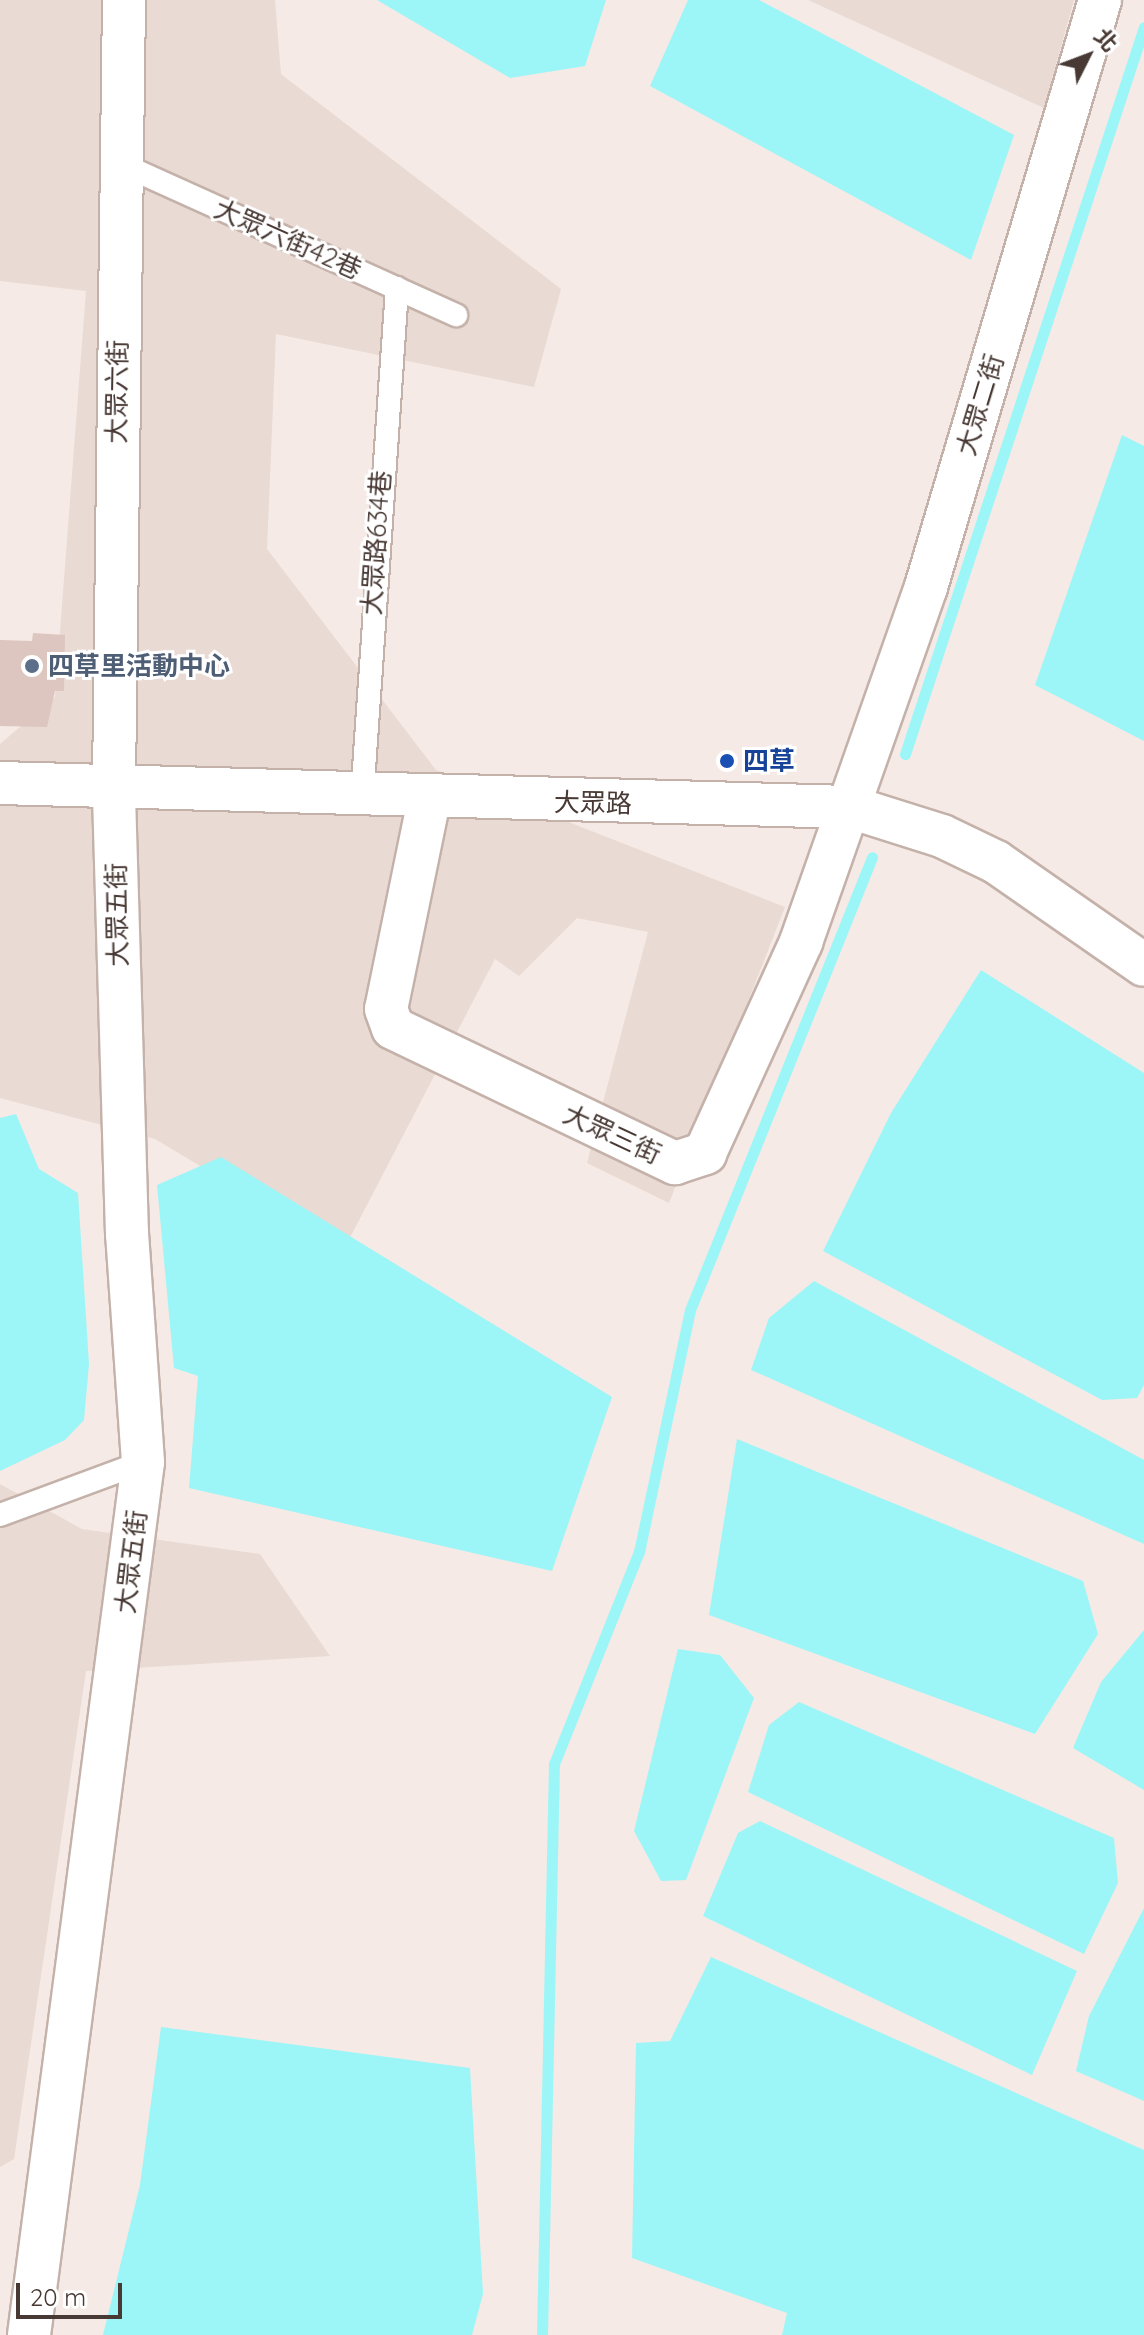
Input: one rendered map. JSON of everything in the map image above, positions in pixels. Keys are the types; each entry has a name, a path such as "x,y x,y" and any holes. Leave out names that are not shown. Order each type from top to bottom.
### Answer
{"street":[{"name":"大眾六街","path":"114,783 119,163 124,0"},
{"name":"大眾二街","path":"850,807 926,587 1100,0"},
{"name":"大眾路","path":"0,783 114,783 429,800 850,807 942,836 996,862 1144,965"},
{"name":"大眾五街","path":"29,2335 143,1462 127,1234 114,783"},
{"name":"大眾三街","path":"429,800 386,1009 393,1028 675,1163 705,1153 801,942 850,807"}],"lane":[{"name":"大眾六街42巷","path":"119,163 456,315"},
{"name":"大眾路634巷","path":"362,798 397,288"},
{"path":"0,1515 143,1462"}],"shaded area":[{"path":"0,0 275,0 281,74 561,289 534,387 276,334 267,549 436,770 785,907 669,1203 587,1163 648,932 577,918 519,976 495,959 343,1251 155,1139 0,1098 0,744 55,697 86,291 0,281"},
{"path":"808,0 1074,0 1044,108"},
{"path":"0,1484 82,1529 260,1554 330,1656 86,1671 14,2159 0,2167"}],"water":[{"path":"377,0 606,0 585,66 510,78"},
{"path":"688,0 759,0 1014,135 971,260 650,86"},
{"path":"1122,435 1144,446 1144,741 1035,685"},
{"path":"981,970 1144,1073 1144,1385 1137,1398 1102,1400 823,1251 891,1113"},
{"path":"16,1114 39,1169 78,1193 89,1364 84,1420 65,1440 0,1471 0,1118"},
{"path":"221,1157 612,1397 552,1571 189,1488 198,1376 174,1368 157,1185"},
{"path":"814,1281 1144,1460 1144,1544 751,1370 769,1318"},
{"path":"737,1439 1083,1581 1098,1634 1035,1734 709,1615"},
{"path":"1144,1630 1144,1790 1073,1748 1101,1682"},
{"path":"678,1649 720,1655 754,1698 686,1880 661,1881 634,1831"},
{"path":"799,1702 1114,1838 1118,1883 1084,1954 748,1792 769,1725"},
{"path":"760,1821 1077,1971 1032,2075 703,1916 738,1833"},
{"path":"1144,1908 1144,2101 1076,2071 1089,2016"},
{"path":"711,1957 1144,2150 1144,2335 782,2335 787,2313 632,2258 636,2043 670,2041"},
{"path":"161,2027 470,2068 483,2294 472,2335 103,2335 140,2185"}],"building":[{"name":"四草里活動中心","path":"33,633 65,635 64,691 55,691 47,727 0,726 0,640 32,641"}],"waterway":[{"path":"905,754 1144,27"},
{"path":"542,2335 554,1764 639,1552 690,1310 872,857"}],"place":[{"name":"四草里活動中心","path":"32,666"},
{"name":"四草","path":"727,761"}]}
